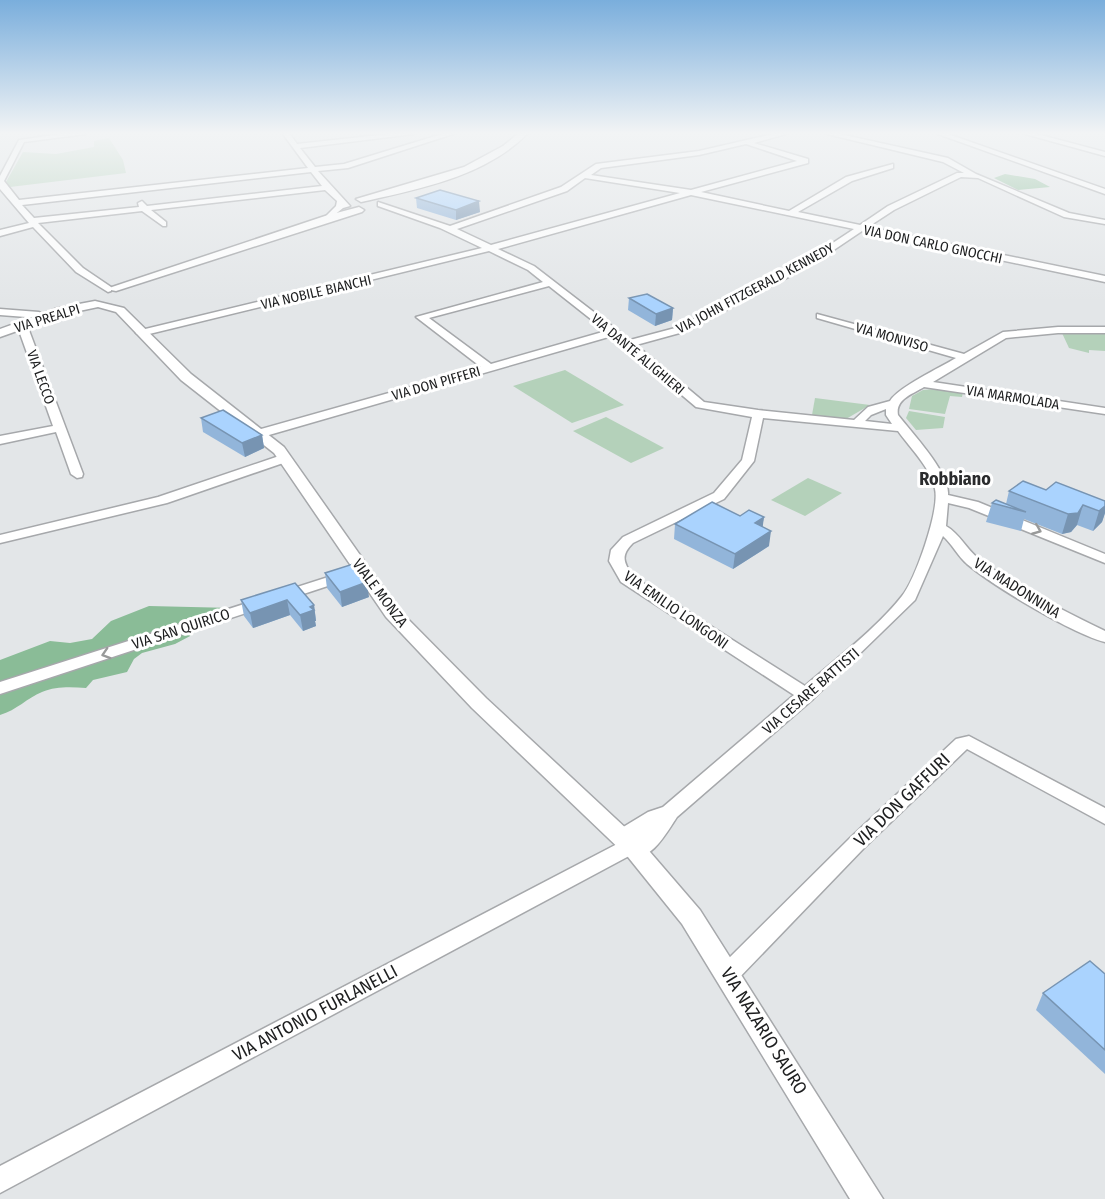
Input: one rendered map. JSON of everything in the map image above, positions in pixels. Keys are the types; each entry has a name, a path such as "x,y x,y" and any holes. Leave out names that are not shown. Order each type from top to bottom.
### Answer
{"main road":[{"path":"93,293 180,268 328,218 349,203 402,190"},
{"path":"349,203 372,209 409,190"},
{"path":"349,203 381,203"},
{"path":"93,293 180,268"},
{"path":"121,302 142,283 180,268"},
{"path":"110,289 123,291 121,302"},
{"path":"93,293 121,302"},
{"name":"VIA PREALPI","path":"0,328 93,293"},
{"name":"VIA PREALPI","path":"0,333 17,321 62,311 93,293"},
{"name":"VIALE MONZA","path":"121,302 141,333 186,377 285,458 392,613 479,704 635,851"},
{"name":"VIA NAZARIO SAURO","path":"635,851 691,917 868,1199"}],"street":[{"path":"5,190 93,293"},
{"path":"17,203 129,190"},
{"path":"137,190 144,208 163,224"},
{"path":"0,232 34,223 82,215 309,190"},
{"path":"328,218 349,203 330,190"},
{"path":"450,229 560,190"},
{"name":"VIA DON CARLO GNOCCHI","path":"674,190 1105,279"},
{"name":"VIA NOBILE BIANCHI","path":"141,333 490,249 705,190"},
{"path":"789,214 829,190"},
{"name":"VIA JOHN FITZGERALD KENNEDY","path":"629,344 683,329 810,262 891,208 929,190"},
{"path":"1008,190 1067,215 1105,222"},
{"name":"VIA DANTE ALIGHIERI","path":"381,203 397,211 450,229 531,268 629,344 696,403 713,409 900,428"},
{"name":"VIA DANTE ALIGHIERI","path":"372,209 397,211"},
{"path":"490,368 421,316 550,283"},
{"path":"0,312 17,321"},
{"name":"VIA MONVISO","path":"821,316 963,357"},
{"name":"VIA LECCO","path":"17,321 77,474"},
{"path":"939,528 942,489 933,470 892,415 893,404 900,395 1003,335 1058,330 1105,330"},
{"name":"VIA DON PIFFERI","path":"258,434 614,332"},
{"name":"VIA MARMOLADA","path":"920,383 1105,411"},
{"path":"858,425 860,419 867,413 880,406 893,404"},
{"name":"VIA EMILIO LONGONI","path":"758,414 748,461 718,496 628,540 618,550 616,561 626,579 749,660 807,694"},
{"path":"0,440 60,428"},
{"path":"0,539 162,500 285,458"},
{"path":"942,498 973,505 1105,559"},
{"name":"VIA CESARE BATTISTI","path":"635,851 654,836 670,813 906,604 918,579 927,551 939,528"},
{"name":"VIA MADONNINA","path":"939,528 953,536 974,562 1056,614 1105,638"},
{"name":"VIA SAN QUIRICO","path":"0,688 361,570"},
{"name":"VIA DON GAFFURI","path":"728,974 858,842 962,742 969,742 1105,818"},
{"name":"VIA ANTONIO FURLANELLI","path":"0,1180 635,851"}],"green space":[{"path":"1062,333 1105,333 1105,351 1089,350 1089,353 1069,348"},
{"path":"565,370 624,405 572,423 513,386"},
{"path":"923,390 963,392 962,397 950,396 945,414 909,409 912,396"},
{"path":"815,398 870,405 846,419 812,415"},
{"path":"909,411 945,417 943,428 916,430 906,418"},
{"path":"606,417 664,448 631,463 573,431"},
{"path":"808,478 842,493 805,516 771,500"},
{"path":"149,606 233,608 203,623 192,635 175,644 142,653 134,659 127,672 93,680 86,688 64,687 47,690 0,715 0,660 50,641 70,643 92,639 111,621"}],"building":[{"path":"440,190 479,201 456,210 416,198"},
{"path":"647,294 673,308 656,314 629,298"},
{"path":"223,410 262,435 242,443 201,418"},
{"path":"1023,481 1046,490 1056,482 1105,501 1105,506 1099,511 1083,505 1078,513 1068,514 1009,491"},
{"path":"996,500 1026,512 992,503"},
{"path":"712,502 740,516 749,510 764,517 755,523 771,531 735,554 675,524"},
{"path":"353,564 367,582 340,592 325,573"},
{"path":"295,583 314,605 310,607 314,610 300,615 287,600 250,613 241,600"},
{"path":"1090,961 1105,974 1105,1050 1043,993"}],"district":[{"name":"Robbiano","path":"955,479"}]}
